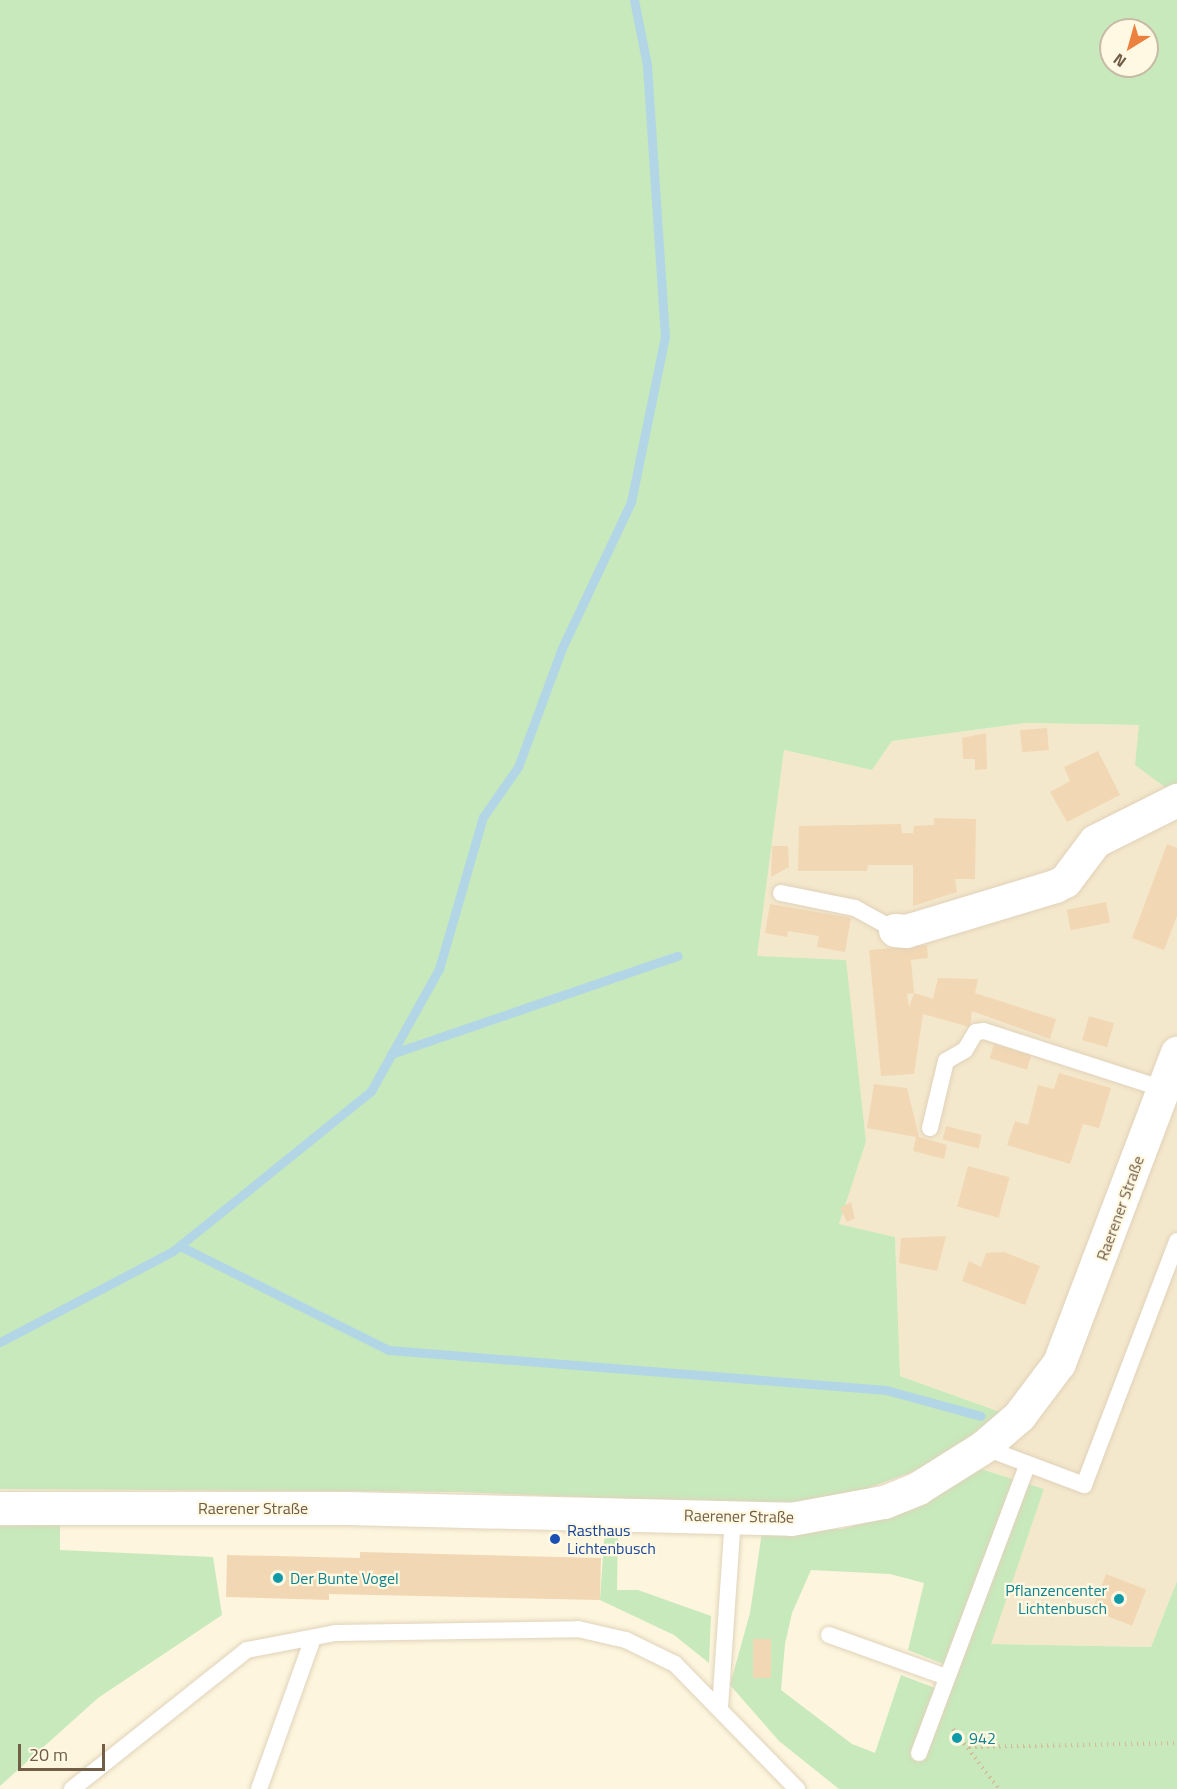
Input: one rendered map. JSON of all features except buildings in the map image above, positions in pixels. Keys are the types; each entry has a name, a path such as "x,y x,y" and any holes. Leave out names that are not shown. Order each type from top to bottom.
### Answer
{"street":[{"path":"895,930 906,931 1055,886 1065,880 1095,841 1177,800"},
{"name":"Raerener Straße","path":"0,1508 347,1508 791,1519 884,1502 918,1488 984,1446 1019,1416 1059,1363 1177,1053"}],"lane":[{"path":"781,893 855,908 895,930"},
{"path":"930,1128 946,1061 959,1055 976,1032 984,1031 1164,1089"},
{"path":"984,1446 1027,1465 1084,1485 1177,1241"},
{"path":"919,1753 1027,1465"},
{"path":"720,1708 733,1517"},
{"path":"72,1789 247,1650 335,1633 578,1629 626,1640 675,1664 797,1789"},
{"path":"829,1635 946,1677"},
{"path":"260,1789 313,1638"}],"path":[{"path":"936,1707 969,1746 999,1789"},
{"path":"969,1746 1177,1743"}],"shaded area":[{"path":"1025,723 1139,725 1177,792 1177,1581 1151,1647 990,1644 1044,1489 981,1469 1003,1413 900,1376 895,1237 839,1224 866,1142 756,956 784,750 872,770 892,741"}],"green space":[{"path":"0,0 1177,0 1177,792 1173,793 1135,765 1139,725 1025,723 892,741 872,770 784,750 757,956 846,960 866,1142 839,1224 895,1237 900,1376 1003,1413 950,1453 910,1473 857,1492 796,1502 696,1502 459,1492 0,1489"},
{"path":"981,1469 1044,1489 991,1644 1151,1647 1177,1581 1177,1789 839,1789 779,1741 730,1685 750,1613 762,1532 842,1529 915,1509","holes":["811,1570 890,1574 924,1583 908,1650 956,1669 948,1693 901,1675 875,1753 852,1744 781,1690 785,1644 792,1613"]},
{"path":"60,1525 60,1550 213,1557 222,1615 98,1698 0,1786 0,1526"},
{"path":"618,1530 617,1590 638,1590 711,1616 709,1663 674,1635 600,1600 604,1541 607,1531"}],"waterway":[{"path":"0,1342 173,1251 371,1091 439,969 483,817 518,767 562,648 631,502 665,337 647,65 634,0"},
{"path":"391,1054 678,956"},
{"path":"180,1246 389,1350 886,1390 981,1416"}],"place":[{"name":"Rasthaus Lichtenbusch","path":"555,1539"},
{"name":"Der Bunte Vogel","path":"278,1578"},
{"name":"Pflanzencenter Lichtenbusch","path":"1119,1599"},
{"name":"942","path":"957,1738"}]}
